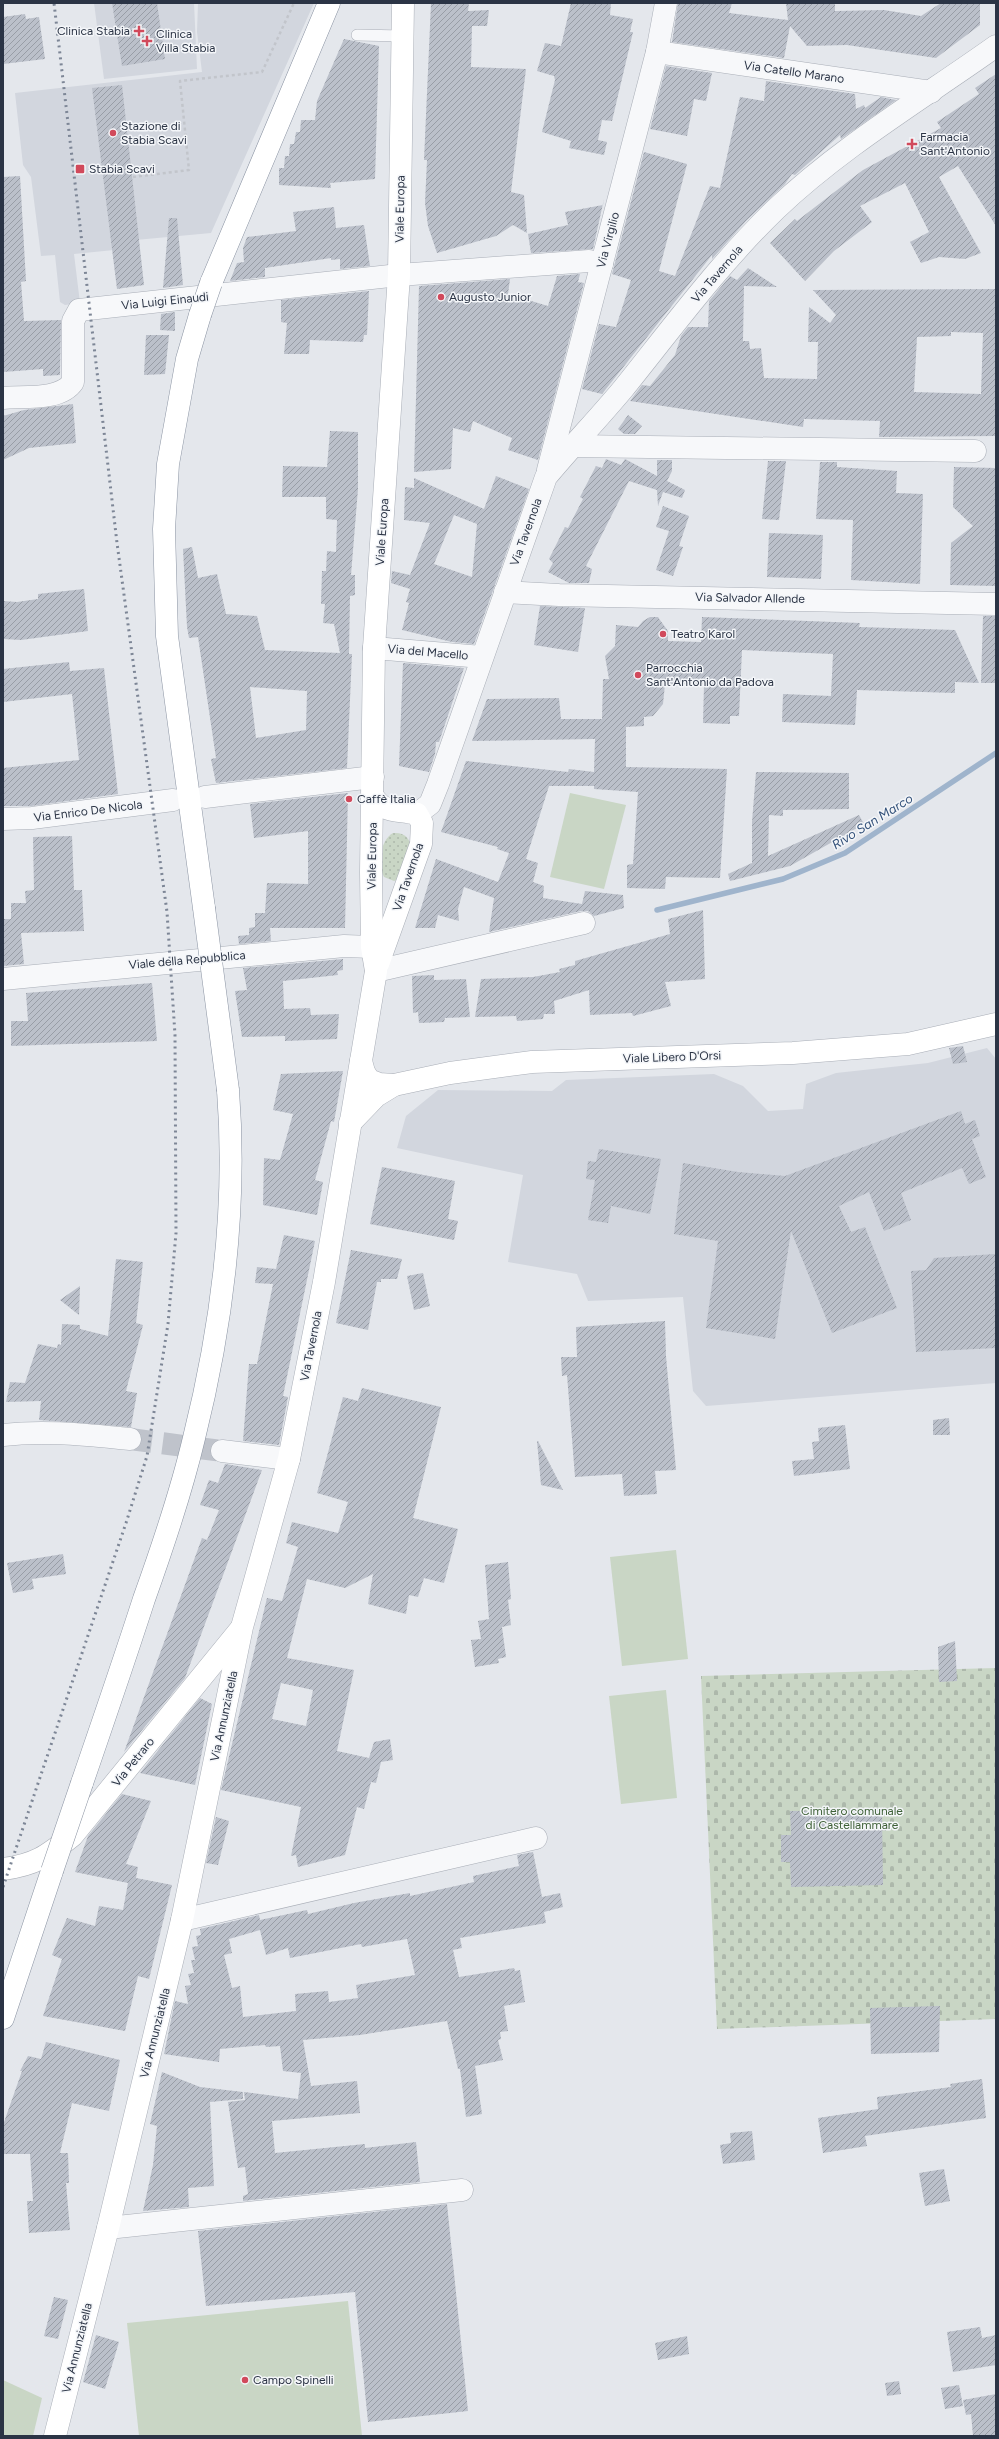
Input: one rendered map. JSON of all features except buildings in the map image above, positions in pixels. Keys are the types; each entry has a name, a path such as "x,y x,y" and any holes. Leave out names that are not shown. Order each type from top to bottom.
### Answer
{"main road":[{"path":"3,2018 159,1556 195,1438 212,1351 224,1270 231,1184 228,1090 167,636 164,529 169,456 187,359 211,283 329,3"},
{"name":"Viale Europa","path":"361,1061 376,971 372,947 371,872 376,801 374,648 399,274 403,3"},
{"path":"376,801 416,814"},
{"name":"Via Tavernola","path":"376,971 409,880 422,834 422,823 416,814"},
{"path":"371,872 378,881 386,886 398,886 409,880"},
{"name":"Viale Libero D'Orsi","path":"361,1061 364,1072 369,1080 379,1084 394,1085 450,1073 532,1062 793,1053 908,1044 996,1024"},
{"name":"Via Tavernola","path":"242,1627 289,1459 324,1282 361,1061"},
{"path":"350,1123 376,1096 394,1085"},
{"name":"Via Petraro","path":"3,1869 23,1867 36,1861 72,1836 242,1627"},
{"name":"Via Annunziatella","path":"55,2436 108,2228 182,1920 242,1627"}],"street":[{"name":"Via Virgilio","path":"546,477 657,52 666,3"},
{"name":"Via Tavernola","path":"416,814 430,804 546,477 571,446 603,413 714,276 776,209 832,162 996,46"},
{"name":"Via Catello Marano","path":"657,52 931,92"},
{"path":"399,274 588,261 602,264"},
{"name":"Via Luigi Einaudi","path":"3,398 55,394 68,389 73,382 73,321 79,310 399,274"},
{"path":"571,446 975,451"},
{"name":"Via Salvador Allende","path":"505,592 559,595 996,604"},
{"name":"Via del Macello","path":"374,648 482,657"},
{"path":"205,797 376,801"},
{"name":"Via Enrico De Nicola","path":"3,819 32,818 173,800"},
{"path":"376,971 584,922"},
{"name":"Viale della Repubblica","path":"3,979 344,946 372,947"},
{"path":"3,1435 25,1432 76,1434 130,1439"},
{"path":"222,1451 289,1459"},
{"path":"182,1920 536,1838"},
{"path":"108,2228 462,2190"}],"lane":[{"path":"357,35 403,36"}],"path":[{"path":"133,177 189,170 180,81 262,72 294,3"}],"shaded area":[{"name":"Clinica Villa Stabia","path":"94,3 194,3 197,69 104,79"},
{"path":"198,3 314,3 211,233 114,242 114,250 74,254 80,303 65,305 60,302 55,255 41,256 31,177 23,165 15,93 202,72 197,32"},
{"path":"987,1048 996,1059 996,1383 706,1406 693,1391 683,1297 588,1301 577,1274 508,1262 523,1175 397,1148 406,1116 438,1090 552,1091 566,1080 714,1074 743,1086 768,1111 803,1109 806,1084 836,1073 928,1063"}],"green space":[{"path":"570,793 626,805 604,889 550,877"},
{"path":"393,833 400,833 406,836 412,848 399,879 394,881 384,877 380,860 385,841"},
{"path":"676,1550 688,1659 622,1666 610,1557"},
{"name":"Cimitero comunale di Castellammare","path":"996,1668 996,2019 717,2029 701,1676"},
{"path":"666,1690 677,1798 621,1804 609,1696"},
{"name":"Campo Spinelli","path":"348,2301 362,2436 139,2436 127,2323"},
{"path":"3,2380 42,2398 33,2436 3,2436"}],"waterway":[{"name":"Rivo San Marco","path":"657,910 783,879 845,853 996,753"}],"tunnel":[{"path":"130,1439 222,1451"}],"railway":[{"path":"3,1887 126,1523 147,1456 168,1324 176,1233 175,1035 167,912 117,543 54,3"}],"place":[{"name":"Clinica Stabia","path":"139,31"},
{"name":"Clinica Villa Stabia","path":"147,41"},
{"name":"Stazione di Stabia Scavi","path":"113,133"},
{"name":"Farmacia Sant'Antonio","path":"912,144"},
{"name":"Stabia Scavi","path":"80,169"},
{"name":"Augusto Junior","path":"441,297"},
{"name":"Teatro Karol","path":"663,634"},
{"name":"Parrocchia Sant'Antonio da Padova","path":"638,675"},
{"name":"Caffè Italia","path":"349,799"},
{"name":"Campo Spinelli","path":"245,2380"}]}
